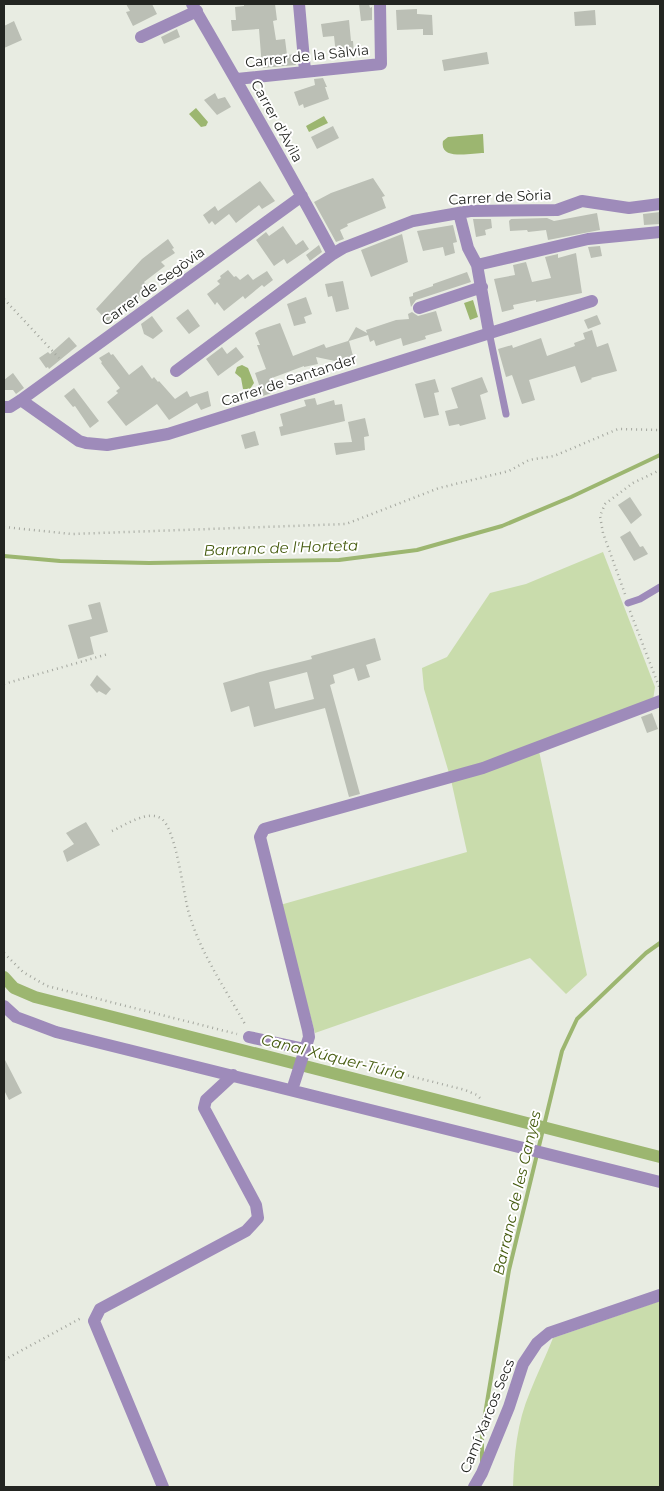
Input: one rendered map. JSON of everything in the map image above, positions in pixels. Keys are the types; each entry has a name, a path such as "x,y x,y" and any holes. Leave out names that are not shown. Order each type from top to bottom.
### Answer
{"street":[{"path":"299,4 305,71"},
{"name":"Carrer de la Sàlvia","path":"237,78 381,64 380,4"},
{"path":"141,37 194,7"},
{"name":"Carrer d'Àvila","path":"194,7 237,78 332,254"},
{"name":"Carrer de Segòvia","path":"21,400 302,196"},
{"name":"Carrer de Sòria","path":"176,371 332,254 343,248 413,222 482,210 557,210 582,201 629,208 660,204"},
{"path":"460,213 468,248 477,265 489,332"},
{"path":"477,265 588,239 660,232"},
{"path":"419,308 482,288"},
{"name":"Carrer de Santander","path":"21,400 79,441 94,445 107,445 168,434 592,301"},
{"path":"4,407 10,407 21,400"},
{"path":"292,1090 309,1037 260,837 264,829 483,768 660,701"},
{"path":"4,1006 16,1017 56,1032 660,1182"},
{"path":"251,1037 304,1052"},
{"path":"163,1487 96,1330 94,1321 100,1309 246,1230 258,1218 256,1205 204,1108 206,1100 233,1076"},
{"name":"Camí Xarcos Secs","path":"474,1487 482,1474 509,1407 523,1364 536,1343 549,1333 660,1295"}],"lane":[{"path":"489,332 506,414"},
{"path":"628,603 660,587"}],"path":[{"path":"4,299 48,345 66,367"},
{"path":"4,527 72,534 346,524 439,488 509,471 528,460 554,456 618,428 660,430"},
{"path":"660,470 633,483 605,504 600,516 603,532 660,689"},
{"path":"4,684 108,654"},
{"path":"112,831 140,818 152,816 161,819 170,830 195,933 251,1037"},
{"path":"4,953 23,972 47,986 251,1037"},
{"path":"304,1052 466,1090 477,1095 482,1100"},
{"path":"4,1360 100,1309"}],"shaded area":[{"path":"196,108 208,122 206,126 201,127 189,114"},
{"path":"324,116 328,123 309,132 306,126"},
{"path":"483,134 484,153 451,154 443,147 443,141 448,137"},
{"path":"473,300 478,317 470,320 464,303"},
{"path":"242,365 248,368 254,383 250,389 243,389 241,378 235,373 237,367"},
{"path":"603,552 655,687 653,700 483,764 449,773 424,689 422,668 447,657 490,593 526,584"},
{"path":"539,751 587,975 566,994 530,958 315,1033 280,905 467,852 451,780"},
{"path":"660,1302 660,1487 513,1487 515,1451 522,1415 553,1338"}],"building":[{"path":"126,4 152,4 157,14 133,26 126,12 130,11"},
{"path":"244,4 275,4 277,20 273,21 276,40 285,39 287,55 295,54 296,65 262,68 259,29 232,31 231,20 236,20 235,7 244,6"},
{"path":"359,4 369,4 370,8 372,7 372,20 361,21"},
{"path":"417,9 417,14 432,15 433,35 423,35 423,29 397,30 396,10"},
{"path":"595,10 596,25 575,26 574,12"},
{"path":"349,20 354,53 336,55 334,36 323,37 321,24"},
{"path":"14,21 22,40 4,48 4,26"},
{"path":"177,29 180,37 164,44 161,37"},
{"path":"487,52 489,64 444,71 442,60"},
{"path":"323,78 329,99 304,108 303,104 299,106 294,92 315,85 314,79"},
{"path":"215,93 218,99 225,97 231,107 217,115 204,100"},
{"path":"333,126 339,138 317,149 311,137"},
{"path":"373,178 385,196 382,197 386,208 347,224 348,226 340,230 344,239 336,242 314,202 331,193"},
{"path":"260,181 275,201 262,209 259,205 236,223 229,214 215,225 212,221 209,224 203,215 215,206 218,211"},
{"path":"660,212 660,224 644,225 643,214"},
{"path":"597,213 600,230 548,240 546,230 510,231 509,221 511,219 547,218 554,221"},
{"path":"473,219 491,219 492,228 485,230 486,235 476,237"},
{"path":"453,225 457,242 453,243 455,253 445,256 443,247 423,251 417,231"},
{"path":"283,226 296,245 303,240 309,249 287,264 284,259 274,266 256,240 266,232 269,236"},
{"path":"402,234 408,262 371,277 361,250"},
{"path":"168,239 175,253 161,262 165,266 144,282 150,289 134,301 136,303 128,310 125,306 108,322 96,309 142,259"},
{"path":"319,245 322,252 310,261 306,255"},
{"path":"600,246 602,256 591,258 588,247"},
{"path":"576,253 582,293 513,305 514,309 502,312 494,279 515,275 513,265 526,262 532,282 551,278 545,257 558,254 558,258"},
{"path":"228,270 234,277 236,276 240,280 248,274 253,280 267,271 273,280 264,287 262,285 245,299 243,296 224,311 217,302 215,305 207,294 220,284 217,281"},
{"path":"467,272 471,282 416,300 411,307 409,297 413,296 413,293"},
{"path":"343,281 349,309 336,312 332,296 328,297 325,284"},
{"path":"306,297 312,314 304,317 306,323 294,326 287,304"},
{"path":"188,309 200,326 189,334 176,318"},
{"path":"436,311 442,331 425,336 426,339 403,346 401,338 376,346 374,340 370,342 368,335 349,341 353,356 335,361 316,357 318,364 304,366 272,378 277,391 263,396 255,373 266,369 257,345 260,345 255,333 259,330 280,323 293,356 324,344 326,348 348,341 356,327 367,333 366,330 396,320 409,319 408,314 412,312 418,316"},
{"path":"597,315 601,324 588,329 584,320"},
{"path":"152,316 163,331 153,339 144,334 141,324"},
{"path":"592,330 597,347 608,343 617,371 591,378 581,383 575,366 529,380 535,400 522,404 512,375 506,377 498,349 512,345 513,348 541,338 547,356 575,346 574,343 585,339 583,333"},
{"path":"69,337 77,346 49,369 48,367 46,368 39,358 48,352 50,354"},
{"path":"222,347 227,354 236,347 244,357 218,376 206,359"},
{"path":"109,352 111,355 113,354 129,375 142,365 152,379 154,377 159,381 175,399 187,391 190,397 208,391 211,406 201,410 197,403 169,420 157,404 126,426 107,402 118,393 116,391 120,388 99,358"},
{"path":"13,373 24,388 16,394 13,390 4,390 4,380"},
{"path":"482,377 488,392 480,395 486,419 460,426 459,424 449,426 445,411 458,408 451,388"},
{"path":"435,379 439,392 434,393 439,415 424,418 415,384"},
{"path":"74,388 99,421 90,428 75,406 73,407 64,396"},
{"path":"315,398 317,405 334,400 335,405 342,404 345,421 281,436 279,427 283,426 280,414 306,406 304,400"},
{"path":"365,418 369,436 364,437 365,450 336,455 334,443 352,442 348,422"},
{"path":"255,431 259,445 245,449 241,435"},
{"path":"630,497 642,515 631,524 618,505"},
{"path":"630,531 640,547 643,546 648,554 634,561 620,537"},
{"path":"100,602 108,632 90,637 94,654 78,659 68,625 92,619 88,605"},
{"path":"375,638 381,660 366,665 370,677 358,681 354,668 333,675 335,683 330,685 360,794 349,797 325,708 254,727 249,706 231,712 223,683 312,659 311,656","holes":["307,672 314,699 275,709 269,682"]},
{"path":"97,675 111,689 106,695 99,691 97,693 90,685"},
{"path":"652,713 658,729 647,733 641,717"},
{"path":"86,822 100,845 67,862 63,851 74,844 66,833"},
{"path":"4,1058 22,1093 9,1100 4,1090"}],"waterway":[{"name":"Barranc de l'Horteta","path":"4,556 60,561 149,563 339,560 417,550 502,526 571,497 660,455"},
{"name":"Barranc de les Canyes","path":"482,1462 482,1432 509,1270 562,1051 577,1019 646,953 660,943"},
{"name":"Canal Xúquer-Túria","path":"4,977 14,988 35,997 660,1157"}]}
